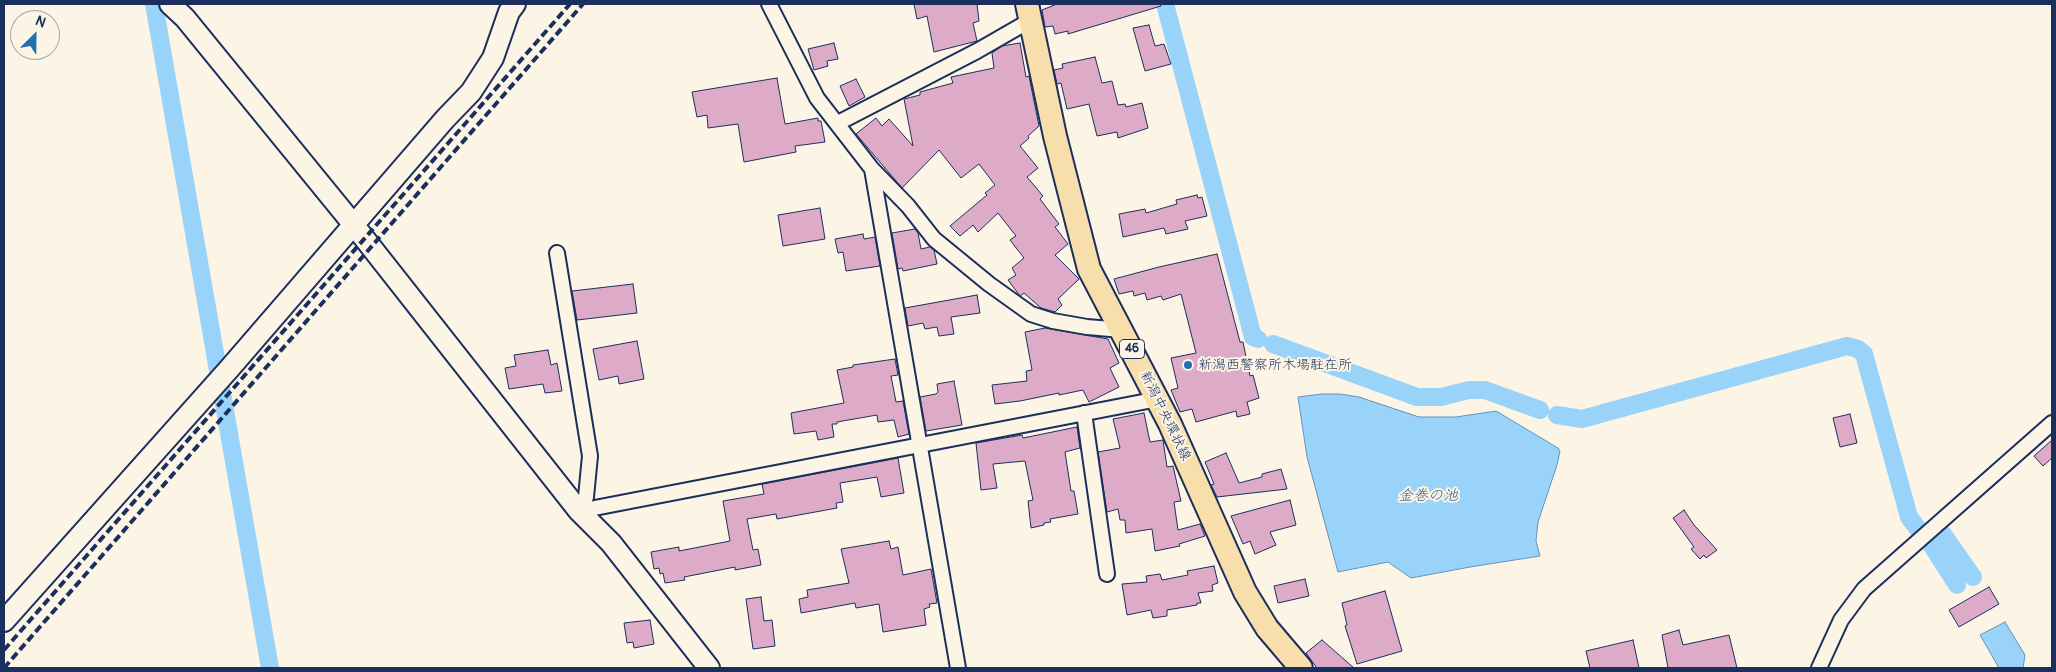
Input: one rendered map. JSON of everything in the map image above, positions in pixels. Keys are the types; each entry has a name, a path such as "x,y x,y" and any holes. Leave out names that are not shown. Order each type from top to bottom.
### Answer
{"main road":[{"name":"新潟中央環状線","path":"1029,12 1055,136 1089,269 1158,399 1245,592 1267,628 1301,668"}],"street":[{"path":"170,4 185,18 352,224 579,511 611,543 709,668"},
{"path":"4,621 229,369 352,224 471,92 493,58 509,12 516,4"},
{"path":"769,4 817,98 872,169 908,206 934,239 989,284 1030,314 1053,321 1087,327 1122,330"},
{"path":"838,123 977,51 1029,12"},
{"path":"872,169 958,668"},
{"path":"557,253 590,456 586,497 579,511"},
{"path":"579,511 1158,399"},
{"path":"1084,413 1107,574"},
{"path":"1819,668 1841,620 1864,589 2052,423"}],"water":[{"name":"金巻の池","path":"1322,394 1359,397 1419,417 1456,417 1496,411 1558,448 1560,451 1557,465 1538,522 1536,541 1540,556 1411,578 1388,562 1338,572 1307,457 1298,397"},
{"path":"2005,622 2025,655 2023,668 1999,668 1980,635"}],"building":[{"path":"914,4 977,4 979,21 973,23 977,41 934,52 927,16 917,19"},
{"path":"1057,4 1160,4 1161,6 1068,34 1068,31 1055,34 1053,26 1045,27 1042,10"},
{"path":"1149,25 1155,46 1164,44 1171,64 1145,71 1133,28"},
{"path":"834,43 838,59 827,61 828,66 814,70 808,49"},
{"path":"1020,43 1026,77 1029,76 1039,126 1020,146 1038,168 1027,177 1043,196 1040,199 1059,224 1055,227 1068,244 1055,255 1079,279 1058,299 1062,305 1055,312 1041,308 1024,293 1020,296 1008,280 1016,275 1012,268 1024,258 1010,240 1016,236 998,213 978,232 973,225 960,236 950,226 987,195 985,193 995,185 979,164 961,178 939,150 902,188 856,134 876,118 882,126 889,119 913,146 904,99 920,95 920,92 953,83 951,77 994,68 992,53 1002,46"},
{"path":"1095,57 1102,83 1112,81 1118,105 1125,104 1126,107 1142,103 1148,128 1118,138 1117,132 1097,136 1089,104 1067,109 1061,83 1057,84 1054,70 1063,68 1062,64"},
{"path":"777,78 785,124 818,118 818,121 821,121 825,142 795,146 796,152 744,162 738,124 708,128 707,115 697,117 692,92"},
{"path":"856,79 865,97 849,106 840,86"},
{"path":"1197,195 1198,198 1202,197 1207,216 1185,221 1188,229 1166,234 1164,228 1123,237 1119,214 1145,209 1146,213 1177,204 1176,200"},
{"path":"820,208 825,239 783,246 778,215"},
{"path":"915,229 918,233 921,249 930,247 934,250 937,264 903,271 902,268 898,269 892,233"},
{"path":"863,234 864,239 875,237 880,266 846,271 843,252 838,253 835,239"},
{"path":"1217,254 1240,342 1243,342 1250,376 1253,375 1259,398 1247,402 1250,414 1237,417 1236,411 1196,422 1192,409 1180,412 1171,390 1178,388 1171,358 1196,353 1181,294 1163,300 1161,296 1147,300 1145,293 1134,296 1133,291 1119,294 1114,279"},
{"path":"633,284 637,313 577,320 572,291"},
{"path":"977,295 980,313 951,317 954,334 939,336 937,327 925,329 923,323 908,326 905,308"},
{"path":"1045,328 1108,339 1119,363 1110,368 1119,387 1089,402 1083,390 995,404 992,385 1027,381 1026,371 1032,370 1025,332"},
{"path":"637,341 644,379 619,384 618,376 599,380 593,349"},
{"path":"548,350 551,365 557,363 562,391 545,393 543,384 509,389 505,368 516,366 514,355"},
{"path":"895,359 898,375 891,376 896,402 903,401 909,434 898,437 894,420 878,422 877,415 832,424 834,437 818,440 816,431 794,434 791,413 844,403 837,370 853,367 853,365"},
{"path":"954,381 962,425 926,431 920,397 936,394 938,392 937,384"},
{"path":"1144,413 1150,442 1163,440 1167,467 1173,466 1181,501 1174,502 1178,530 1200,524 1205,536 1179,544 1180,546 1155,551 1152,529 1126,533 1125,520 1120,520 1118,509 1107,512 1098,452 1120,448 1113,419"},
{"path":"1850,414 1857,443 1840,447 1833,418"},
{"path":"1077,427 1080,448 1065,452 1071,491 1074,491 1078,514 1050,519 1051,522 1031,528 1028,501 1033,500 1025,461 993,464 997,488 981,490 976,443 1022,435 1023,438"},
{"path":"2052,440 2052,458 2043,466 2034,456"},
{"path":"1226,453 1239,483 1262,477 1262,474 1281,469 1287,489 1217,497 1211,485 1214,484 1205,462"},
{"path":"898,458 904,493 881,497 877,477 840,483 843,502 836,503 837,508 777,519 776,514 747,519 753,550 758,549 761,565 735,570 735,567 684,577 685,580 665,583 663,573 660,574 659,568 654,569 651,552 679,547 679,551 730,541 723,501 764,494 762,484"},
{"path":"1290,500 1296,525 1270,532 1276,545 1255,554 1250,541 1243,544 1231,516"},
{"path":"1684,510 1694,525 1717,550 1706,558 1704,555 1700,559 1691,549 1694,547 1673,518"},
{"path":"889,541 891,549 898,547 903,575 931,569 937,603 929,604 930,607 924,609 926,625 883,632 879,604 856,608 855,603 801,613 799,599 808,597 807,590 849,583 841,549"},
{"path":"1214,566 1218,583 1212,585 1213,591 1198,593 1201,603 1167,610 1167,616 1153,618 1151,610 1127,615 1122,584 1147,582 1146,576 1160,574 1162,580 1188,575 1187,571"},
{"path":"1305,579 1309,596 1278,603 1274,586"},
{"path":"1989,587 1999,604 1959,627 1949,610"},
{"path":"1385,591 1402,651 1357,664 1345,626 1347,625 1342,603"},
{"path":"761,597 764,621 772,620 775,646 753,649 746,599"},
{"path":"650,620 654,644 634,648 633,642 627,643 624,623"},
{"path":"1679,630 1683,645 1729,635 1737,668 1668,668 1662,635"},
{"path":"1322,640 1354,668 1317,668 1306,653"},
{"path":"1633,640 1639,668 1590,668 1586,651"}],"waterway":[{"path":"154,4 270,668"},
{"path":"1165,4 1253,337 1258,339"},
{"path":"1273,344 1417,397 1441,397 1469,390 1485,390 1540,410"},
{"path":"1557,415 1582,419 1847,346 1858,349 1864,354 1909,517 1921,533"},
{"path":"1942,533 1973,577"},
{"path":"1932,546 1957,585"}],"railway":[{"path":"4,650 570,4"},
{"path":"4,668 583,4"}],"place":[{"name":"新潟西警察所木場駐在所","path":"1188,365"}]}
